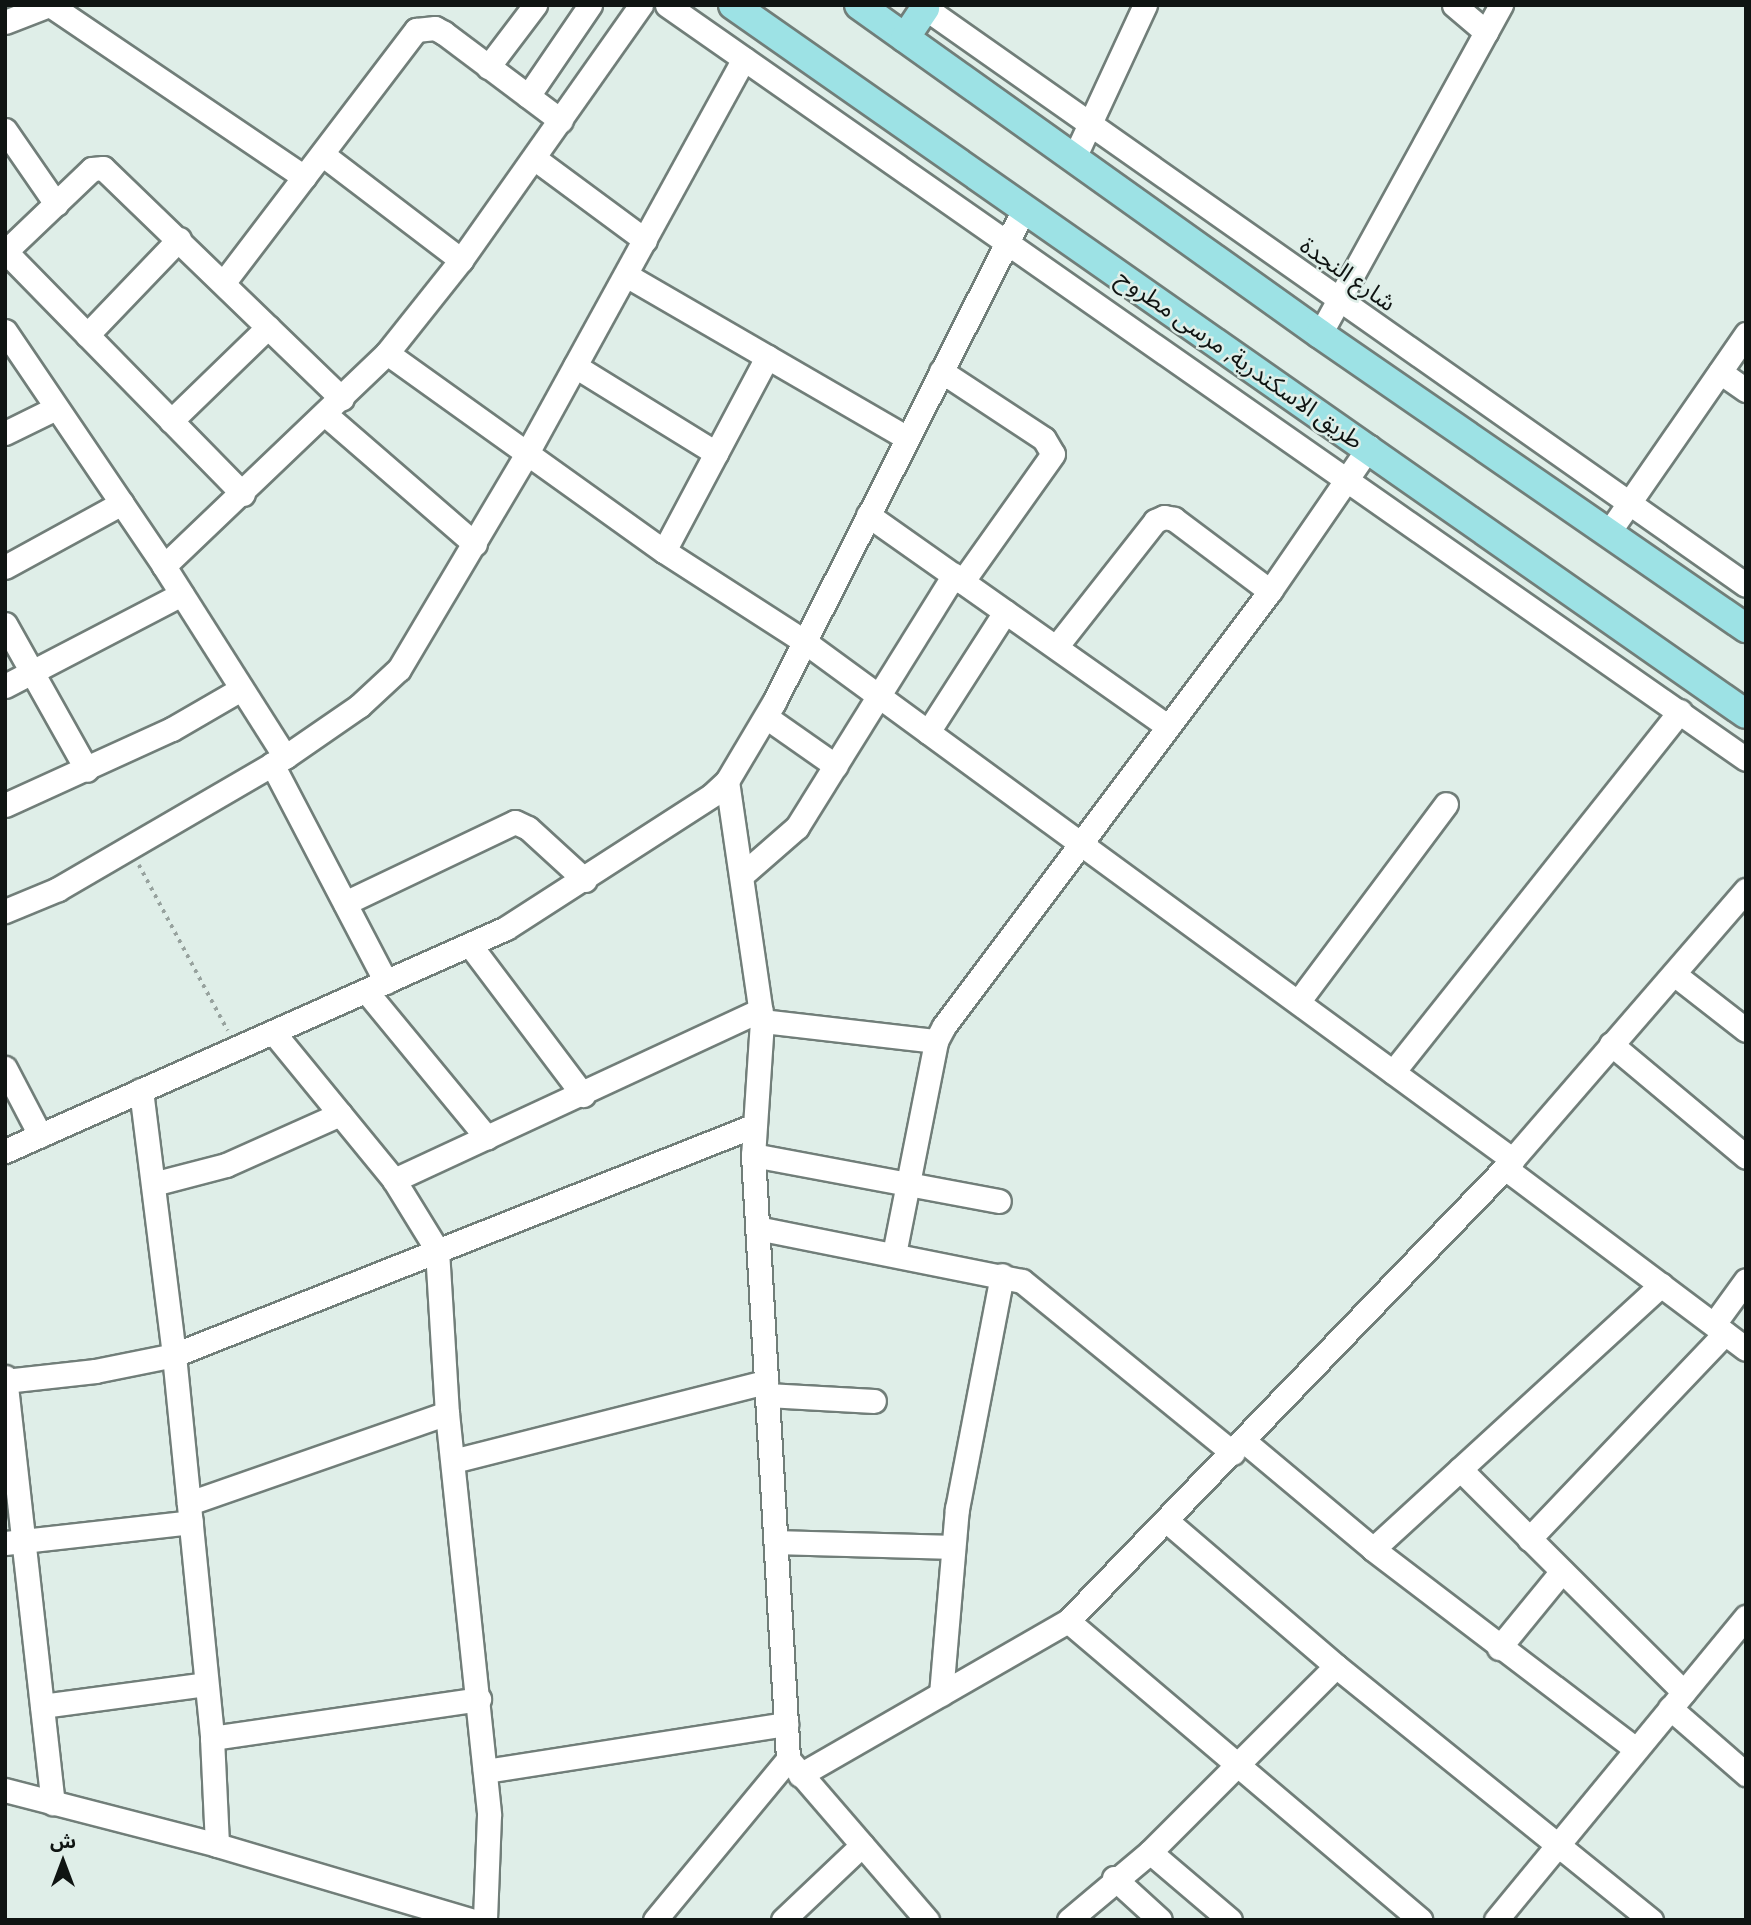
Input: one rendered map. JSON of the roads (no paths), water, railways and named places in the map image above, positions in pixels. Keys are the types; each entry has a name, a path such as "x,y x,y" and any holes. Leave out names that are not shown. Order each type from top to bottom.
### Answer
{"main road":[{"name":"طريق الاسكندرية, مرسى مطروح","path":"733,5 1746,714"},
{"path":"859,5 1320,334 1746,628"},
{"path":"905,38 923,7"}],"street":[{"path":"5,22 50,5 304,177"},
{"path":"488,67 535,5"},
{"path":"528,96 590,5"},
{"path":"164,566 243,495 387,354 461,260 641,5"},
{"path":"667,5 1746,759"},
{"path":"1074,158 1093,124 1145,5"},
{"path":"1454,5 1486,32"},
{"path":"1320,334 1501,5"},
{"name":"شارع النجدة","path":"923,7 1746,585"},
{"path":"223,282 416,30 435,28 561,121"},
{"path":"5,911 58,889 278,761 367,700 399,668 526,455 744,59"},
{"path":"5,130 56,204"},
{"path":"322,154 461,260"},
{"path":"534,158 645,240"},
{"path":"243,495 5,252 92,169 103,168 223,282 268,327 334,407 475,544"},
{"path":"5,1151 470,945 585,880 727,781 766,717 805,642 1024,209"},
{"path":"87,335 179,239"},
{"path":"626,275 907,438"},
{"path":"171,421 268,327"},
{"path":"5,331 164,566 241,689 345,903 376,987 487,1138"},
{"path":"1609,532 1746,334"},
{"path":"387,354 664,551 805,642 1298,1002 1393,1072 1661,1285 1746,1349"},
{"path":"664,551 767,357"},
{"path":"575,366 716,453"},
{"path":"742,875 786,840 958,578 1052,454 1044,439 941,371"},
{"path":"1720,372 1746,390"},
{"path":"5,433 56,408"},
{"path":"894,1254 936,1041 1166,725 1270,591 1368,447"},
{"path":"5,567 122,503"},
{"path":"868,515 1166,725"},
{"path":"1056,647 1155,521 1164,517 1174,519 1270,591"},
{"path":"5,686 181,594"},
{"path":"928,732 1005,612"},
{"path":"5,624 87,770"},
{"path":"5,805 87,770 241,689"},
{"path":"1393,1072 1680,711"},
{"path":"766,717 836,766"},
{"path":"727,781 761,1016 752,1126 753,1156 786,1724 794,1767 922,1918"},
{"path":"1298,1002 1446,804"},
{"path":"345,903 510,823 528,828 585,880"},
{"path":"655,1920 794,1767 941,1694 1068,1620 1168,1522 1509,1164 1746,890"},
{"path":"470,945 583,1095"},
{"path":"1674,974 1746,1030"},
{"path":"394,1180 761,1016 936,1041"},
{"path":"274,1032 394,1180 437,1250 447,1413 485,1771 489,1865 485,1920"},
{"path":"1611,1044 1746,1157"},
{"path":"5,1068 40,1135"},
{"path":"141,1090 174,1355 190,1512 212,1738 217,1845"},
{"path":"153,1184 226,1165 340,1114"},
{"path":"53,1802 42,1706 14,1542 5,1380 94,1371 174,1355 752,1126"},
{"path":"753,1156 907,1181 999,1201"},
{"path":"757,1228 1002,1275 1033,1288 1499,1647 1636,1749"},
{"path":"941,1694 953,1546 1002,1275"},
{"path":"1530,1539 1719,1329 1746,1280"},
{"path":"1373,1549 1661,1285"},
{"path":"453,1461 767,1389 874,1401"},
{"path":"14,1542 190,1512 447,1413"},
{"path":"1460,1469 1562,1571 1746,1774"},
{"path":"1168,1522 1336,1666 1651,1920"},
{"path":"776,1542 953,1546"},
{"path":"1499,1647 1562,1571"},
{"path":"1496,1920 1746,1617"},
{"path":"1068,1620 1238,1765 1404,1915"},
{"path":"1069,1920 1114,1878 1150,1852 1336,1666"},
{"path":"42,1706 206,1684"},
{"path":"212,1738 479,1699"},
{"path":"485,1771 786,1724"},
{"path":"5,1790 217,1845 471,1920"},
{"path":"783,1920 862,1845"},
{"path":"1150,1852 1230,1920"},
{"path":"1114,1878 1149,1916"}]}
